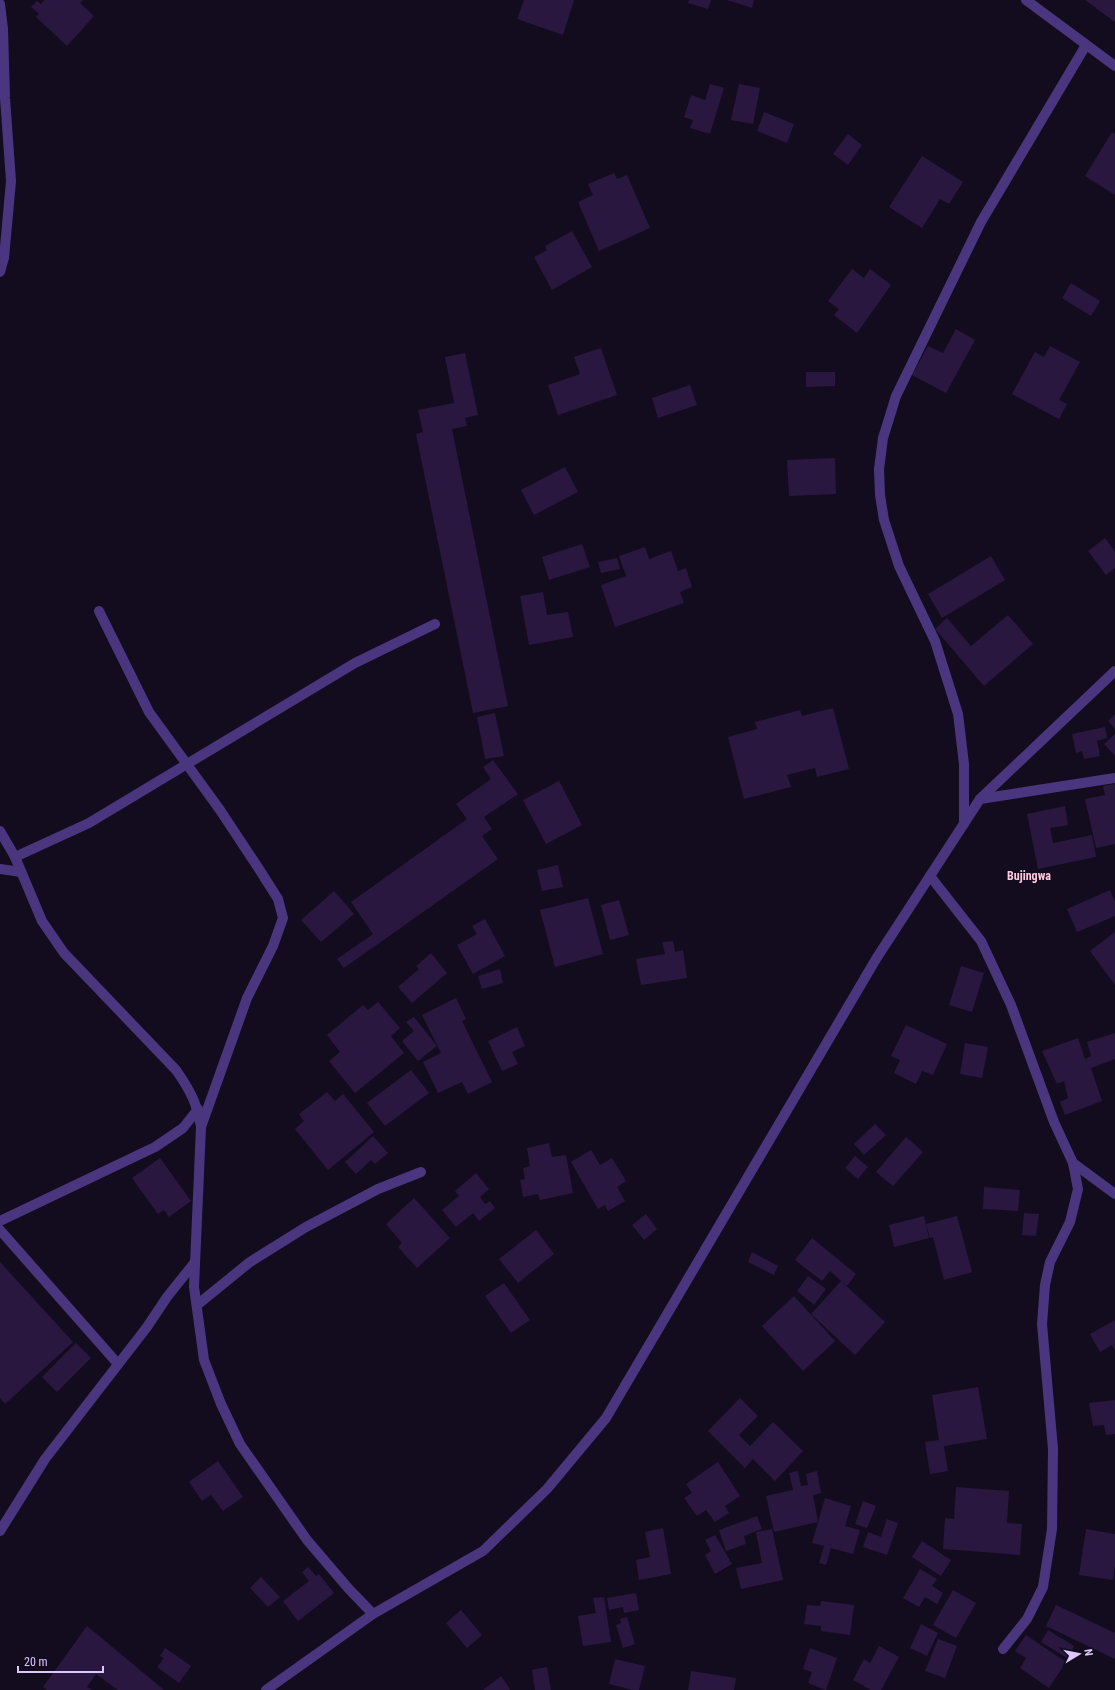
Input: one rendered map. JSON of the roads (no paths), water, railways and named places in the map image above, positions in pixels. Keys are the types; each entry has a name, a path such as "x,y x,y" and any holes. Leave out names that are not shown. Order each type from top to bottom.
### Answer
{"street":[{"path":"1026,0 1115,66"},
{"path":"0,4 3,29 5,98 11,181 4,258 0,272"},
{"path":"964,824 964,764 958,714 935,640 899,566 884,520 880,495 879,469 883,438 896,396 981,222 1086,45"},
{"path":"99,611 149,712 220,810 278,900 283,918 273,946 247,998 201,1127"},
{"path":"15,857 89,822 355,663 435,624"},
{"path":"266,1690 373,1614 483,1551 547,1489 606,1418 876,959 980,799 1115,672"},
{"path":"980,799 1115,778"},
{"path":"0,831 15,857 42,921 64,953 176,1070 190,1090 198,1109 201,1127 194,1287 204,1360 221,1404 240,1444 307,1540 348,1588 373,1614"},
{"path":"0,869 21,872"},
{"path":"930,876 981,941 1011,1005 1054,1122 1073,1163 1078,1189 1070,1222 1050,1262 1045,1285 1042,1324 1053,1449 1052,1528 1044,1587 1027,1619 1003,1649"},
{"path":"0,1221 155,1147 183,1128 198,1109"},
{"path":"1073,1163 1115,1194"},
{"path":"197,1306 250,1262 306,1227 378,1189 421,1172"},
{"path":"0,1230 118,1364"},
{"path":"0,1531 45,1459 195,1262"}],"district":[{"name":"Bujingwa","path":"1029,876"}]}
